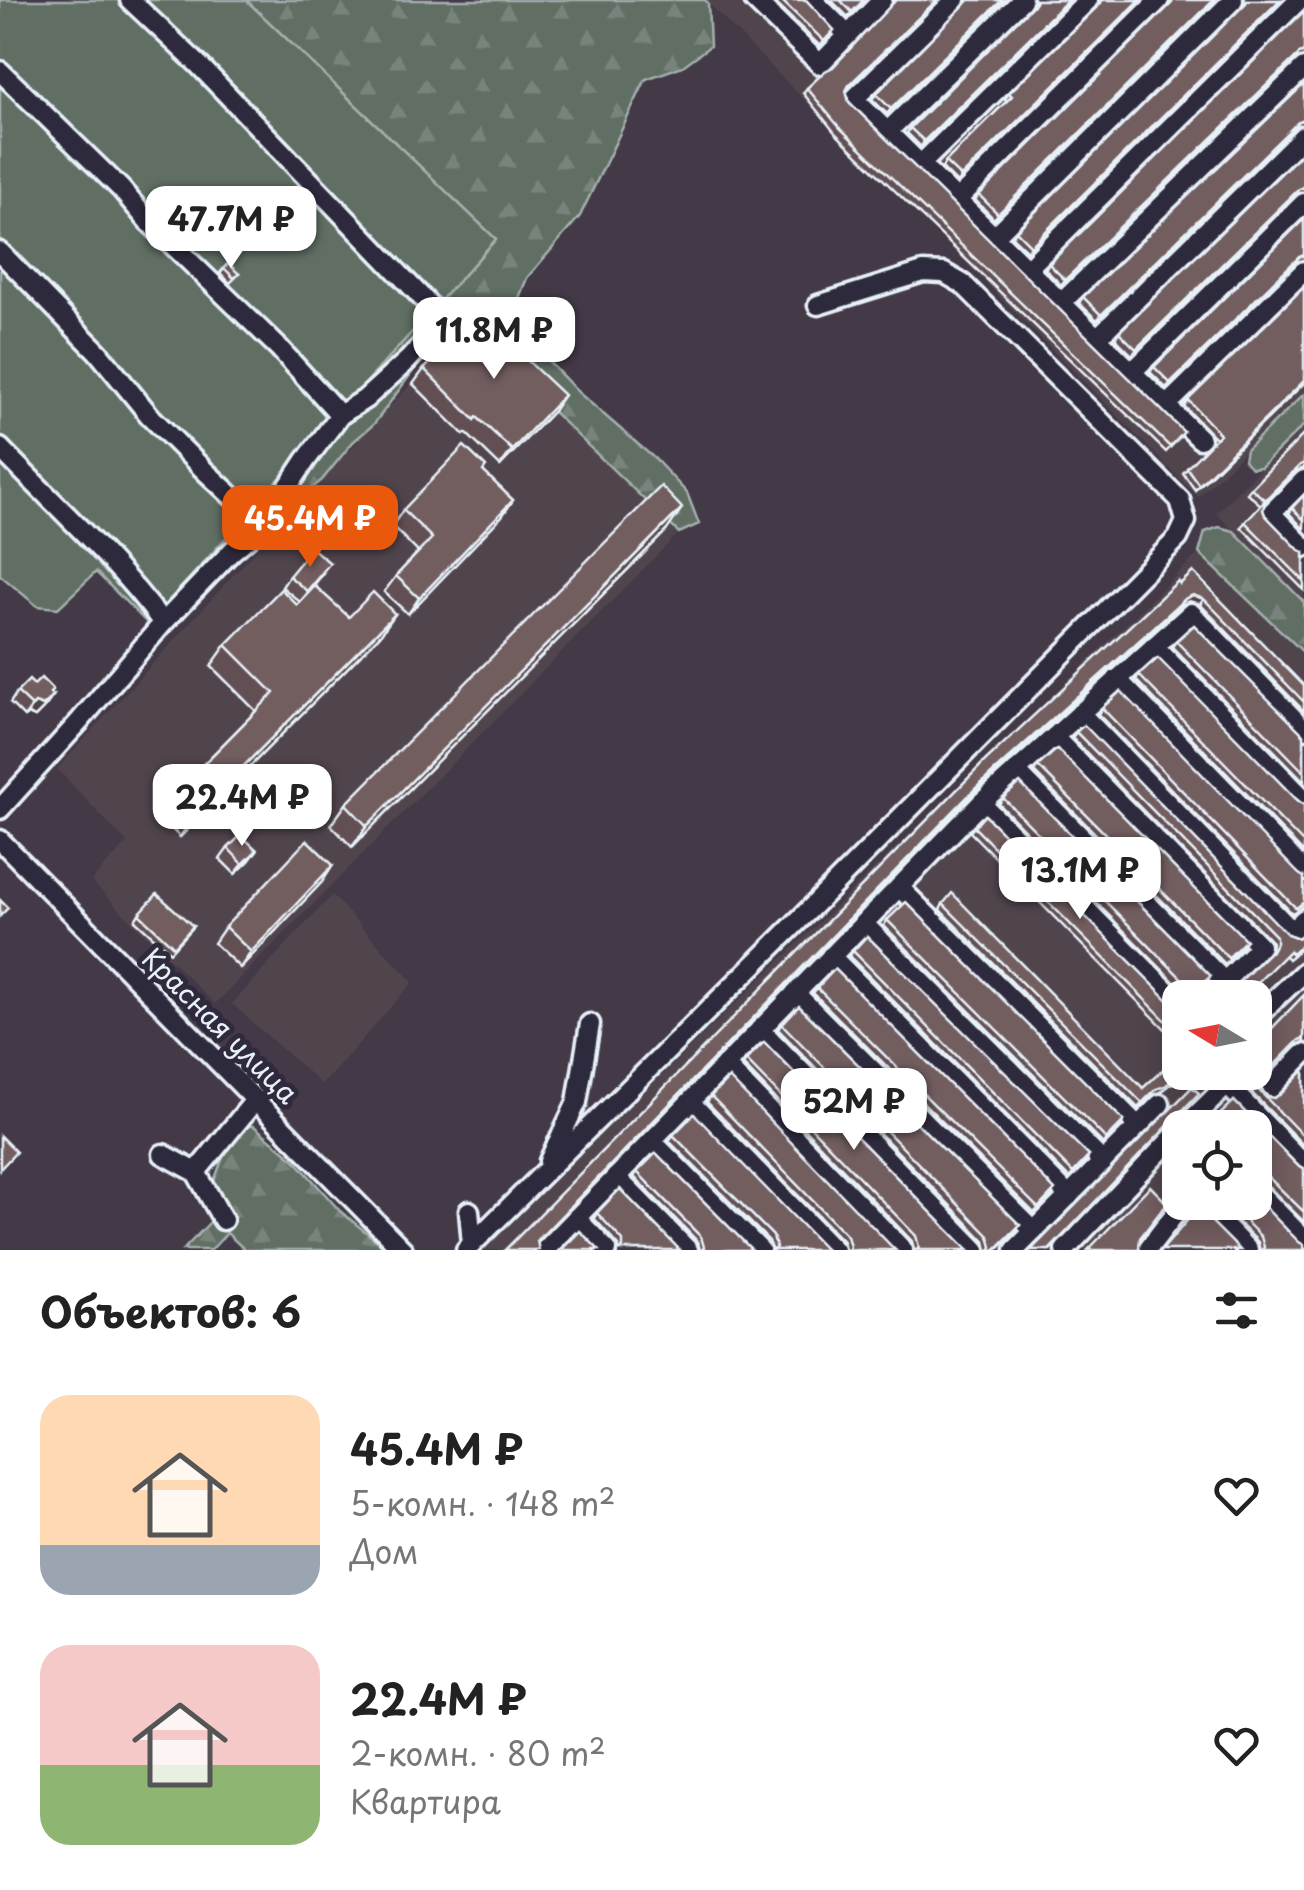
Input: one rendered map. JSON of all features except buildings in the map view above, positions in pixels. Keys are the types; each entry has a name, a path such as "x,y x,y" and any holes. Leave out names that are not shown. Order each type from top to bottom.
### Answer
{"street":[{"path":"0,809 163,623 263,524 340,415 380,386 432,334 433,309 199,66 130,0"},
{"path":"754,0 820,64 882,0"},
{"path":"813,0 848,35"},
{"path":"954,0 854,99 1200,440"},
{"path":"888,132 1022,0"},
{"path":"921,164 1088,0"},
{"path":"957,200 1159,0"},
{"path":"994,236 1232,0"},
{"path":"1027,269 1299,0"},
{"path":"1061,303 1304,68"},
{"path":"0,71 279,348 340,415"},
{"path":"1097,338 1304,136"},
{"path":"1132,372 1304,203"},
{"path":"0,252 98,352 150,416 263,524"},
{"path":"1166,406 1304,270"},
{"path":"469,1247 1165,552 1186,521 1180,500 964,284 944,273 923,272 818,305"},
{"path":"0,448 148,602 163,623"},
{"path":"1304,480 1271,513 1304,546"},
{"path":"546,1250 981,803 1191,612 1304,729"},
{"path":"1154,646 1304,800"},
{"path":"1118,679 1304,871"},
{"path":"1080,713 1292,931 1304,919"},
{"path":"1054,737 1260,946 1227,980"},
{"path":"1016,771 1223,980"},
{"path":"981,803 1162,986"},
{"name":"Красная улица","path":"0,840 403,1250"},
{"path":"900,886 1138,1126"},
{"path":"863,923 1103,1162"},
{"path":"831,956 1068,1196"},
{"path":"1272,1002 1304,972"},
{"path":"795,994 1034,1231"},
{"path":"542,1175 577,1102 590,1024"},
{"path":"760,1030 976,1250"},
{"path":"1268,1091 1304,1054"},
{"path":"725,1066 904,1250"},
{"path":"1202,1110 1226,1084 1251,1110"},
{"path":"196,1172 256,1099"},
{"path":"690,1102 834,1250"},
{"path":"1015,1250 1160,1104"},
{"path":"1272,1131 1304,1164"},
{"path":"652,1141 760,1250"},
{"path":"1066,1250 1162,1152"},
{"path":"163,1154 196,1172 223,1220"},
{"path":"616,1177 688,1250"},
{"path":"1272,1206 1304,1238"},
{"path":"469,1247 470,1211"},
{"path":"576,1218 607,1250"},
{"path":"1158,1246 1173,1220"},
{"path":"1218,1220 1248,1250"}],"shaded area":[{"path":"705,0 1304,0 1304,394 1198,497"},
{"path":"467,324 679,533 215,1004 91,881 127,843 57,769"},
{"path":"1304,425 1304,602 1216,513"},
{"path":"1199,553 1304,653 1304,1250 482,1250"},
{"path":"332,895 413,982 322,1085 232,1004"}],"green space":[{"path":"0,0 246,0 496,239 148,624 96,572 58,608 37,606 0,575"},
{"path":"246,0 708,3 710,46 683,66 646,79 580,216 527,278 517,303 528,340 687,493 699,524 679,533 523,383 480,326 463,318 442,336 374,424 353,442 322,480 303,496 284,485 283,475 496,239"},
{"path":"1304,394 1304,425 1261,467 1251,468 1244,460 1246,450"},
{"path":"1219,527 1234,531 1304,602 1304,653 1199,553 1205,532"},
{"path":"235,1126 254,1126 294,1159 340,1211 388,1250 245,1250 227,1233 211,1250 183,1250 213,1219 214,1181"}]}
